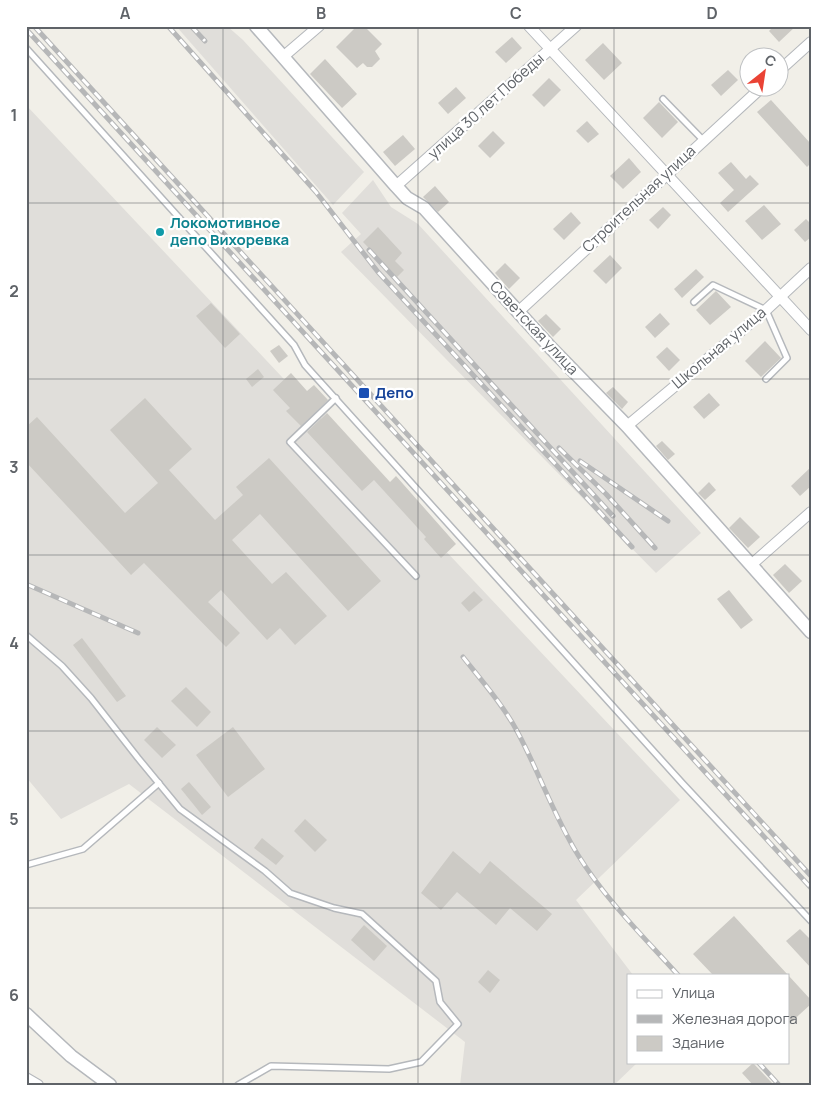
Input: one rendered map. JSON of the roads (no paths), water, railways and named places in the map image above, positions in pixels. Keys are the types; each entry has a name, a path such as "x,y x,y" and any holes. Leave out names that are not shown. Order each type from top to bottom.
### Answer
{"street":[{"name":"Советская улица","path":"256,26 396,186 407,198 424,208 518,312 627,426 811,632"},
{"path":"284,56 319,26"},
{"path":"529,26 811,330"},
{"name":"улица 30 лет Победы","path":"396,186 576,26"},
{"path":"790,61 811,42"},
{"name":"Строительная улица","path":"518,312 666,173 750,98"},
{"name":"Школьная улица","path":"627,426 766,310 811,268"},
{"path":"751,564 811,512"},
{"path":"26,1014 72,1056 110,1085"},
{"path":"26,1078 38,1085"}],"lane":[{"path":"26,48 287,337 305,365 682,784 811,921"},
{"path":"663,99 703,140"},
{"path":"694,302 713,286 766,310 787,358 766,379"},
{"path":"336,398 290,442 416,576"},
{"path":"26,635 62,666 92,698 180,809 266,871 290,893 334,908 362,914 436,981 440,1002 458,1024 421,1062 389,1069 271,1066 238,1085"},
{"path":"26,865 83,849 158,783"}],"railway":[{"path":"34,26 811,876"},
{"path":"168,26 316,192 378,272 632,547"},
{"path":"191,26 205,41"},
{"path":"26,29 811,888"},
{"path":"369,250 613,516"},
{"path":"559,448 606,494 655,548"},
{"path":"580,461 668,521"},
{"path":"26,584 138,633"},
{"path":"463,657 492,693 511,721 525,746 561,825 578,855 600,887 677,974"},
{"path":"760,1064 779,1085"}],"place":[{"name":"Локомотивное депо Вихоревка","path":"160,232"},
{"name":"Депо","path":"364,393"}]}
